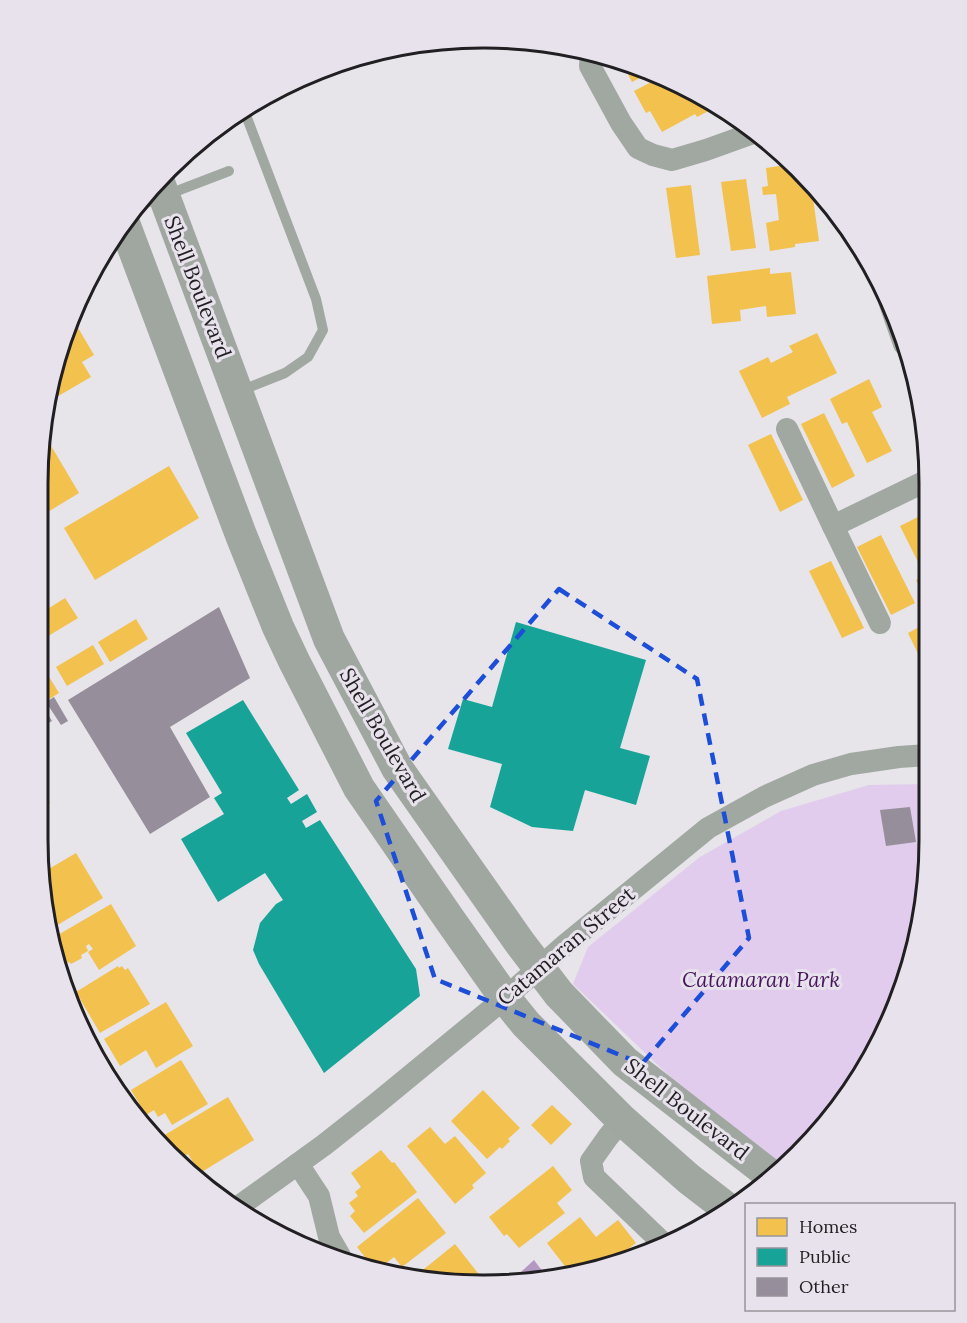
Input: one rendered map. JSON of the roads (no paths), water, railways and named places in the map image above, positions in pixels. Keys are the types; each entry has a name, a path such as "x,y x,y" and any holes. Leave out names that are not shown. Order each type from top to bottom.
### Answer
{"main road":[{"name":"Shell Boulevard","path":"156,196 237,392 329,639 397,768 520,944 559,994 625,1062 766,1171"},
{"name":"Shell Boulevard","path":"128,233 241,535 294,661 359,788 430,893 526,1024 622,1120 689,1179 722,1204"}],"street":[{"path":"590,62 590,66 621,123 638,148 645,152 672,160 746,136"},
{"path":"787,429 880,624"},
{"path":"833,526 919,485"},
{"name":"Catamaran Street","path":"243,1203 376,1104 708,828 754,802 813,775 851,764 919,756"},
{"path":"622,1120 591,1161 594,1177 659,1238"},
{"path":"298,1164 319,1196 329,1237 336,1249"}],"lane":[{"path":"237,392 285,373 308,357 323,330 316,299 247,118"},
{"path":"157,195 229,171"}],"park label":[{"name":"Catamaran Park","path":"761,979"}]}
